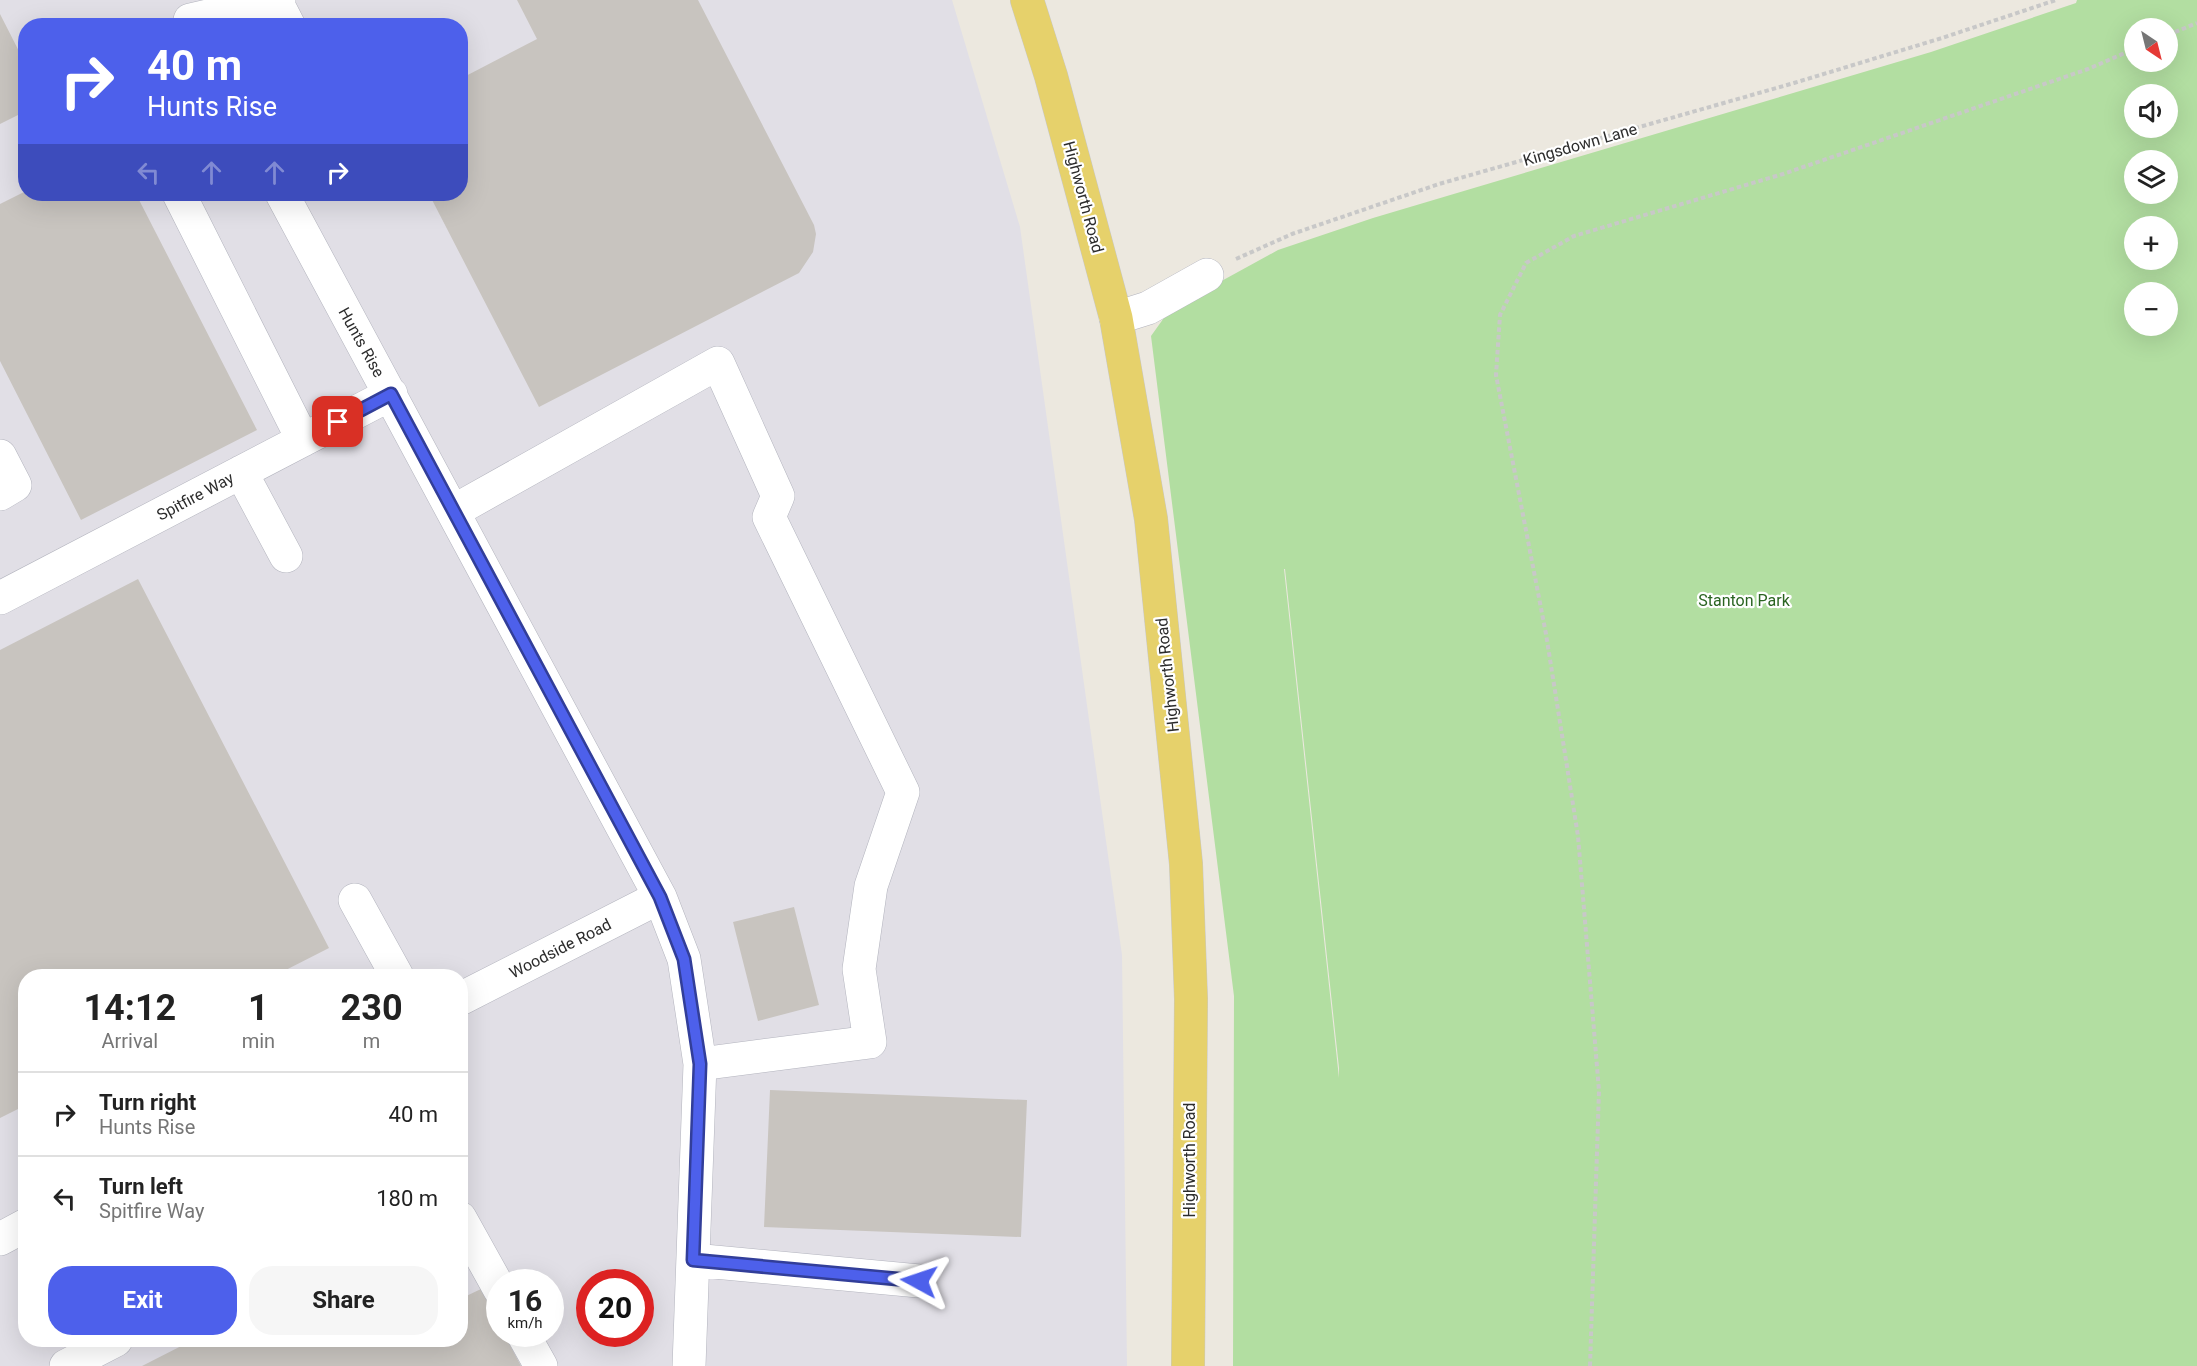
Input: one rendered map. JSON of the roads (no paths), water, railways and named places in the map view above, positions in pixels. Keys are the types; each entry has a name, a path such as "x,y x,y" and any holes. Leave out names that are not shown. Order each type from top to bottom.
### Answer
{"main road":[{"name":"Highworth Road","path":"1027,0 1051,76 1116,318 1151,519 1186,864 1191,999 1188,1366"}],"street":[{"path":"188,15 281,9"},
{"path":"182,201 303,440"},
{"name":"Hunts Rise","path":"286,201 660,897 684,959 700,1064 689,1366"},
{"path":"1116,318 1148,308 1207,275"},
{"path":"454,511 718,363 778,496 769,518 903,792 871,886 859,969 870,1042 700,1064"},
{"name":"Spitfire Way","path":"0,598 391,394"},
{"path":"0,456 15,485 0,494"},
{"path":"241,472 286,556"},
{"name":"Woodside Road","path":"468,995 660,897"},
{"path":"356,900 393,969"},
{"path":"0,1239 18,1229"},
{"path":"468,1232 488,1269"},
{"path":"693,1260 919,1281"},
{"path":"66,1366 103,1347"},
{"path":"530,1347 541,1366"}],"park label":[{"name":"Stanton Park","path":"1744,600"}]}
